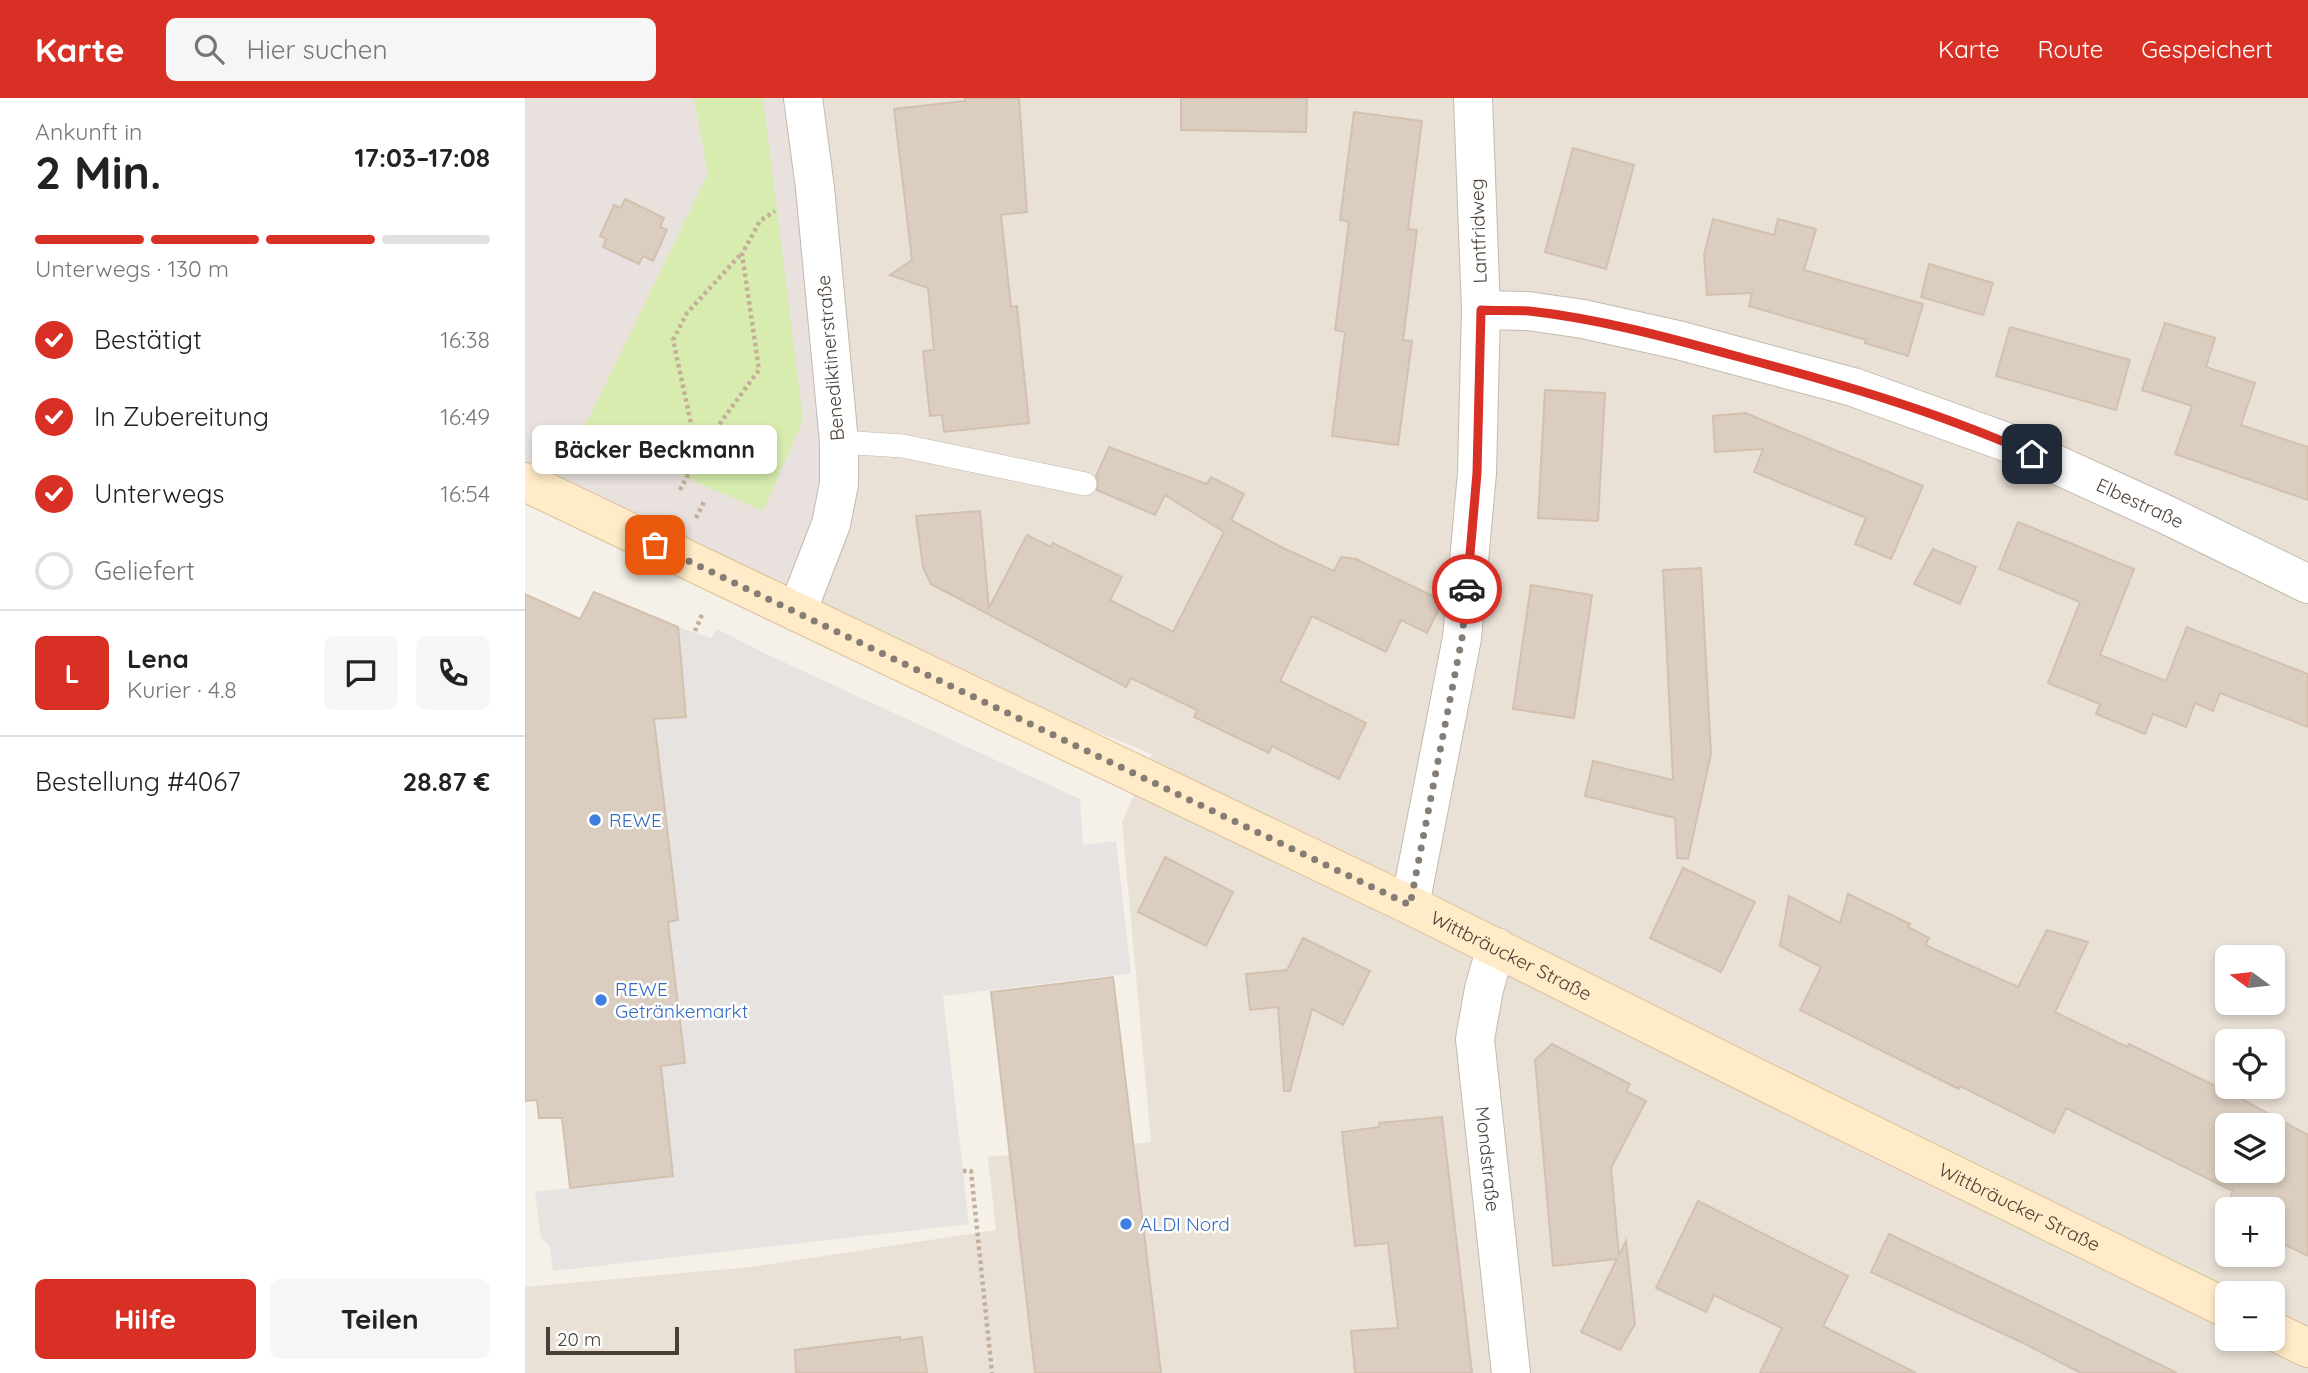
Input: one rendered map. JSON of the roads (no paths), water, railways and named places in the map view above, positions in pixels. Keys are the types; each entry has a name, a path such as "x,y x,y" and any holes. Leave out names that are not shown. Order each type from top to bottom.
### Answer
{"main road":[{"name":"Wittbräucker Straße","path":"525,482 1410,905 2215,1302"},
{"path":"2285,1337 2308,1348"}],"street":[{"name":"Benediktinerstraße","path":"797,612 831,524 839,484 839,442 815,188 803,98"},
{"name":"Lantfridweg","path":"1410,905 1462,638 1477,473 1481,310 1473,98"},
{"name":"Elbestraße","path":"1481,310 1528,311 1583,319 1678,340 1853,387 2009,443 2169,516 2308,584"},
{"name":"Mondstraße","path":"1496,947 1484,989 1475,1039 1511,1373"}],"lane":[{"path":"839,442 902,446 1084,484"}],"place":[{"name":"Bäcker Beckmann","path":"655,545"},
{"name":"REWE","path":"595,820"},
{"name":"REWE Getränkemarkt","path":"601,1000"},
{"name":"ALDI Nord","path":"1126,1224"}]}
